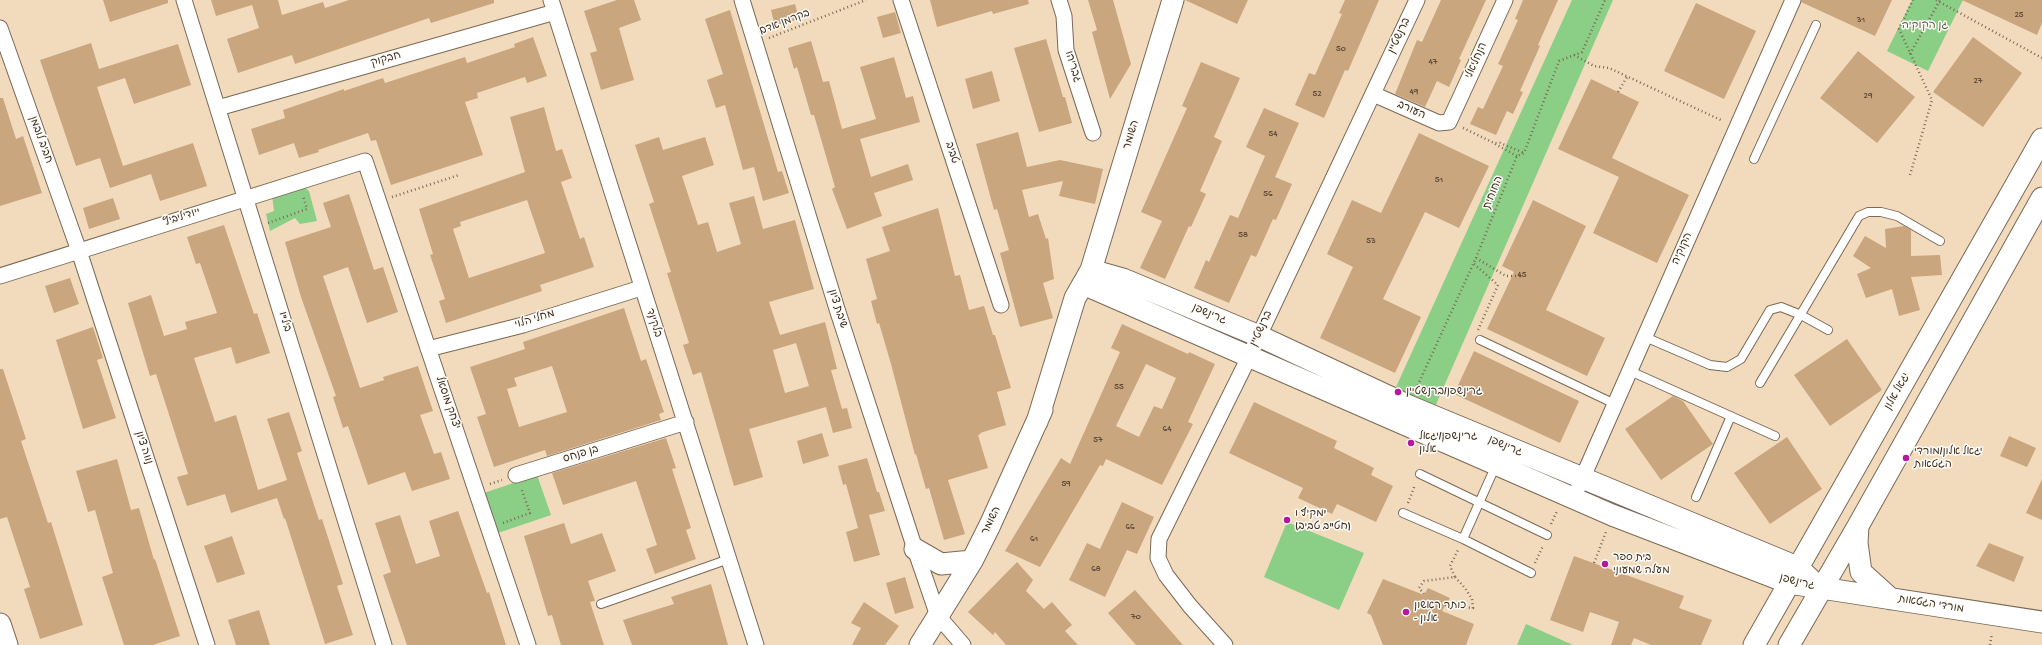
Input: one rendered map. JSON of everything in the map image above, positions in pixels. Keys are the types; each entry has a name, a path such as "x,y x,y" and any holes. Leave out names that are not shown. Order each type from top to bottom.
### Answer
{"street":[{"name":"ביל\"ו","path":"184,0 384,645"},
{"name":"שיבת ציון","path":"742,0 837,309 938,616"},
{"name":"טביב","path":"901,0 1001,305"},
{"name":"גבריהו","path":"1059,0 1064,16 1066,50 1093,133"},
{"name":"השומר","path":"920,645 972,561 990,526 1037,422 1075,298 1089,282 1173,0"},
{"name":"ברנשטיין","path":"1225,645 1166,575 1158,558 1159,538 1249,358 1417,0"},
{"name":"הנחליאלי","path":"1449,122 1505,0"},
{"name":"הקוקיה","path":"1575,498 1581,479 1793,0"},
{"name":"חבקוק","path":"218,108 553,6"},
{"name":"בלקינד","path":"553,6 641,288 686,422 756,645"},
{"name":"חביב לובמן","path":"0,28 79,251"},
{"name":"העורב","path":"1373,94 1439,123 1449,122"},
{"name":"יגאל אלון","path":"1754,645 2042,139"},
{"name":"יודיליביץ'","path":"0,276 365,161"},
{"name":"יצחק מוסאל","path":"365,161 528,645"},
{"path":"1789,645 1820,588 1858,526 2042,198"},
{"name":"נווה ציון","path":"79,251 207,645"},
{"name":"גרינשפן","path":"1089,282 1123,279 1259,336 1409,406 1581,479 1820,588"},
{"name":"גרינשפן","path":"1089,282 1249,358 1612,515 1793,575"},
{"name":"מחלי הלוי","path":"428,349 523,325 641,288"},
{"name":"בן פנחס","path":"516,475 686,422"},
{"path":"1858,526 1857,543 1862,572 1891,599"},
{"path":"915,549 941,564 972,561"},
{"name":"מורדי הגטאות","path":"1820,588 2042,622"},
{"path":"938,616 963,645"},
{"path":"0,624 7,645"}],"lane":[{"path":"1754,159 1816,25"},
{"path":"1760,383 1859,216 1868,212 1874,212 1897,216 1940,241"},
{"path":"1644,337 1710,365 1727,367 1741,359 1770,310 1781,307 1801,315 1828,330"},
{"path":"1480,340 1615,404"},
{"path":"1630,371 1775,436"},
{"path":"1696,497 1731,416"},
{"path":"1463,538 1496,465"},
{"path":"1420,474 1547,535"},
{"path":"1403,513 1463,538 1531,573"},
{"path":"601,604 729,559"}],"path":[{"name":"בקרמן אדם","path":"755,43 866,0"},
{"path":"1449,122 1494,143 1517,156 1524,153 1559,61 1582,52 1605,0"},
{"path":"1910,175 1932,100 1899,29 1913,0"},
{"path":"1910,54 1938,1 2042,58"},
{"path":"1574,55 1594,66 1609,68 1737,127"},
{"path":"1618,92 1627,77"},
{"path":"1494,143 1500,143 1524,153"},
{"name":"החוחית","path":"1409,406 1474,264 1517,156"},
{"path":"379,201 460,175"},
{"path":"268,223 307,209 298,182"},
{"path":"1476,258 1506,276 1522,276"},
{"path":"1474,264 1498,285 1478,329 1480,340"},
{"path":"1403,513 1420,474"},
{"path":"476,489 516,475 530,513 488,529"},
{"path":"1594,563 1612,515"},
{"path":"1445,605 1473,608 1472,599 1466,588 1455,577 1450,566 1463,538"},
{"path":"1424,594 1419,588 1424,581 1455,577"}],"green space":[{"path":"1572,0 1613,0 1431,416 1391,398"},
{"name":"גן הקוקיה","path":"1912,0 1963,0 1928,71 1887,51"},
{"path":"303,186 309,191 317,221 300,224 295,218 270,231 266,214 274,211 272,195"},
{"path":"537,475 551,515 498,533 484,493"},
{"path":"1287,522 1364,553 1339,610 1264,577"},
{"path":"1526,624 1573,645 1517,645"}],"building":[{"path":"103,0 168,0 168,3 110,22"},
{"path":"211,0 278,0 282,15 323,2 325,8 349,0 494,0 494,3 431,23 429,18 295,64 292,55 238,73 227,39 259,28 252,5 216,16"},
{"path":"617,0 634,0 641,20 619,28 634,80 601,90 590,53 597,51 584,11"},
{"path":"930,0 1028,0 1029,4 993,14 992,11 937,27"},
{"path":"1088,0 1113,0 1131,64 1110,99 1092,32 1097,30"},
{"path":"1185,0 1248,0 1237,24"},
{"path":"1345,0 1379,0 1348,71 1345,70 1324,118 1295,105 1309,73 1315,75 1342,14 1339,13"},
{"path":"1441,0 1486,0 1459,59 1461,60 1449,87 1437,81 1425,107 1395,94 1417,40 1422,42"},
{"path":"1523,0 1558,0 1538,45 1540,46 1520,91 1523,92 1513,114 1507,111 1496,135 1470,124 1478,107 1483,109 1503,66 1498,64 1518,20 1515,19"},
{"path":"1802,0 1892,0 1875,36 1801,2"},
{"path":"1962,0 2042,0 2042,23 2037,35"},
{"path":"1696,3 1756,31 1724,99 1664,71"},
{"path":"795,4 799,19 775,26 771,10"},
{"path":"730,10 778,172 782,171 789,193 763,201 754,167 743,170 725,105 716,108 707,80 723,74 705,19"},
{"path":"895,12 901,33 883,38 877,17"},
{"path":"533,37 547,76 527,83 525,77 477,93 478,98 465,102 483,155 391,185 376,140 371,141 368,133 299,158 294,143 259,155 251,129 285,118 283,110 344,89 344,91 383,78 385,83 465,57 467,63 515,47 514,44"},
{"path":"1973,37 2022,73 1983,127 1933,92"},
{"path":"1046,39 1072,123 1039,132 1014,48"},
{"path":"811,41 823,82 829,81 842,129 876,119 860,67 894,57 906,98 913,96 920,122 860,139 871,177 908,164 913,180 874,193 882,216 847,229 832,189 835,187 814,115 811,115 797,67 794,69 788,48"},
{"path":"91,43 99,69 178,44 191,85 134,104 125,78 97,87 123,166 193,143 207,186 160,201 151,174 110,188 100,158 76,166 40,60"},
{"path":"1858,51 1915,97 1877,143 1820,98"},
{"path":"1201,62 1240,78 1214,137 1222,141 1200,191 1206,194 1191,227 1189,226 1165,279 1140,268 1162,221 1141,212 1187,108 1182,106"},
{"path":"992,71 1000,101 973,109 965,79"},
{"path":"1591,79 1639,102 1612,158 1689,195 1657,263 1593,233 1619,177 1558,149"},
{"path":"0,98 3,98 16,139 23,136 42,193 0,206"},
{"path":"544,107 556,151 562,149 572,178 561,182 580,239 584,237 594,267 540,285 542,291 446,323 439,301 445,299 430,255 433,254 419,209 525,172 510,117","holes":["527,200 545,253 469,278 453,229 461,226 460,222"]},
{"path":"1264,108 1299,123 1275,177 1292,184 1276,220 1273,219 1256,257 1251,255 1229,303 1194,288 1206,260 1209,262 1230,215 1238,218 1265,156 1246,147"},
{"path":"1018,132 1027,167 1060,160 1103,169 1095,204 1059,196 1063,181 1022,190 1029,217 1038,214 1046,239 1048,238 1054,279 1043,283 1053,318 1020,327 1000,253 1009,250 997,209 994,210 976,144"},
{"path":"1419,133 1489,166 1459,228 1425,212 1383,299 1421,317 1395,373 1320,338 1353,267 1327,254 1352,200 1381,213"},
{"path":"659,137 663,150 705,137 714,165 682,176 698,225 708,222 717,252 741,244 729,203 754,196 763,229 795,220 814,289 769,302 780,335 825,322 837,369 831,370 842,409 847,408 852,428 833,433 826,407 749,429 763,477 734,486 701,372 693,375 683,345 689,343 667,273 671,272 649,204 654,202 635,145","holes":["796,343 809,386 785,393 773,350"]},
{"path":"349,194 374,270 383,267 398,312 367,323 348,267 323,276 360,388 384,380 383,377 418,366 433,411 420,415 434,454 441,452 450,479 412,491 405,472 368,485 348,426 343,428 333,397 336,396 301,297 285,242 331,227 323,203"},
{"path":"113,198 120,219 89,229 83,208"},
{"path":"1533,200 1586,226 1546,310 1605,338 1587,376 1487,329 1514,272 1502,266"},
{"path":"938,208 955,276 960,275 969,310 984,306 993,335 995,335 1011,388 997,392 1006,425 980,433 981,434 978,435 988,468 948,480 965,534 944,540 929,488 926,489 916,454 915,455 891,364 879,323 877,324 871,301 877,299 866,259 890,251 882,227"},
{"path":"224,225 254,314 257,313 270,353 236,364 231,347 194,358 215,422 236,415 258,490 287,480 267,419 289,412 302,451 297,453 319,520 322,519 343,584 337,586 353,635 325,644 285,518 284,519 277,498 231,513 225,494 187,506 177,477 188,474 156,374 150,376 128,303 151,295 164,336 187,329 185,322 217,313 200,263 196,264 187,237"},
{"path":"1904,226 1911,230 1911,256 1940,255 1942,275 1911,277 1920,310 1899,316 1892,289 1866,298 1857,274 1871,268 1853,256 1865,236 1886,248 1885,229"},
{"path":"70,278 79,304 54,313 45,286"},
{"path":"624,308 641,361 646,359 664,412 659,414 661,420 547,456 545,450 494,467 477,417 486,414 470,367 525,349 523,342","holes":["552,366 567,412 519,427 507,389 517,386 514,378"]},
{"path":"1122,324 1188,354 1189,352 1215,364 1188,422 1193,424 1162,485 1106,459 1103,466 1100,465 1040,567 1005,551 1061,458 1070,464 1120,352 1111,348","holes":["1146,364 1176,378 1162,409 1154,406 1139,437 1116,426"]},
{"path":"93,327 103,358 97,360 116,418 83,429 56,340"},
{"path":"1847,339 1882,390 1830,426 1794,375"},
{"path":"1474,351 1579,401 1560,443 1454,394"},
{"path":"0,369 3,369 26,439 21,441 48,523 51,522 83,625 40,639 24,589 30,587 7,517 0,519"},
{"path":"1673,396 1683,401 1713,444 1661,480 1625,429"},
{"path":"1254,402 1337,441 1334,448 1374,468 1371,475 1393,486 1376,522 1337,504 1332,514 1298,498 1303,488 1229,453"},
{"path":"822,433 829,456 803,464 797,441"},
{"path":"2009,436 2036,448 2027,467 2000,456"},
{"path":"1787,437 1822,489 1770,524 1734,473"},
{"path":"666,438 676,468 672,469 691,528 686,530 696,559 655,574 646,549 657,545 636,481 563,505 552,473"},
{"path":"867,458 877,492 879,492 885,511 869,515 880,555 854,562 846,532 858,528 846,484 843,485 838,466"},
{"path":"117,459 131,510 139,508 154,560 155,559 180,636 153,645 124,645 102,577 113,573 95,510 88,512 76,471"},
{"path":"2042,479 2042,520 2026,513"},
{"path":"1122,502 1154,517 1137,554 1127,550 1105,597 1069,580 1087,543 1100,549"},
{"path":"458,511 487,593 489,592 506,645 407,645 383,575 391,572 375,523 400,515 416,564 440,556 429,521"},
{"path":"564,523 571,544 602,533 616,571 588,581 595,601 590,602 604,645 561,645 552,615 548,616 524,536"},
{"path":"232,536 245,574 217,583 204,546"},
{"path":"1989,543 2024,557 2014,582 1976,566"},
{"path":"1574,556 1684,596 1679,608 1712,620 1701,645 1651,645 1634,638 1631,645 1611,645 1619,622 1590,612 1583,632 1550,620"},
{"path":"1017,562 1033,580 1026,591 1044,609 1052,602 1072,625 1065,631 1078,645 1006,645 995,632 993,635 968,612"},
{"path":"905,577 914,608 895,614 886,583"},
{"name":"כותר ראשון - אלון","path":"1383,579 1424,595 1428,588 1450,598 1442,611 1474,624 1466,645 1383,645 1371,615 1367,613"},
{"path":"711,584 728,645 632,645 623,620 674,604 671,597"},
{"path":"1135,590 1183,645 1136,645 1108,613"},
{"path":"864,602 899,626 885,645 852,645 861,628 851,623"},
{"path":"259,610 270,645 236,645 228,620"}],"place":[{"name":"גרינשפן/ברנשטיין","path":"1398,392"},
{"name":"גרינשפן/יגאל אלון","path":"1411,443"},
{"name":"יגאל אלון/מורדי הגטאות","path":"1906,458"},
{"name":"מקיף ו' (חט\"ב טביב)","path":"1287,520"},
{"name":"בית ספר מעלה שמעוני","path":"1605,564"},
{"name":"כותר ראשון - אלון","path":"1406,612"}]}
